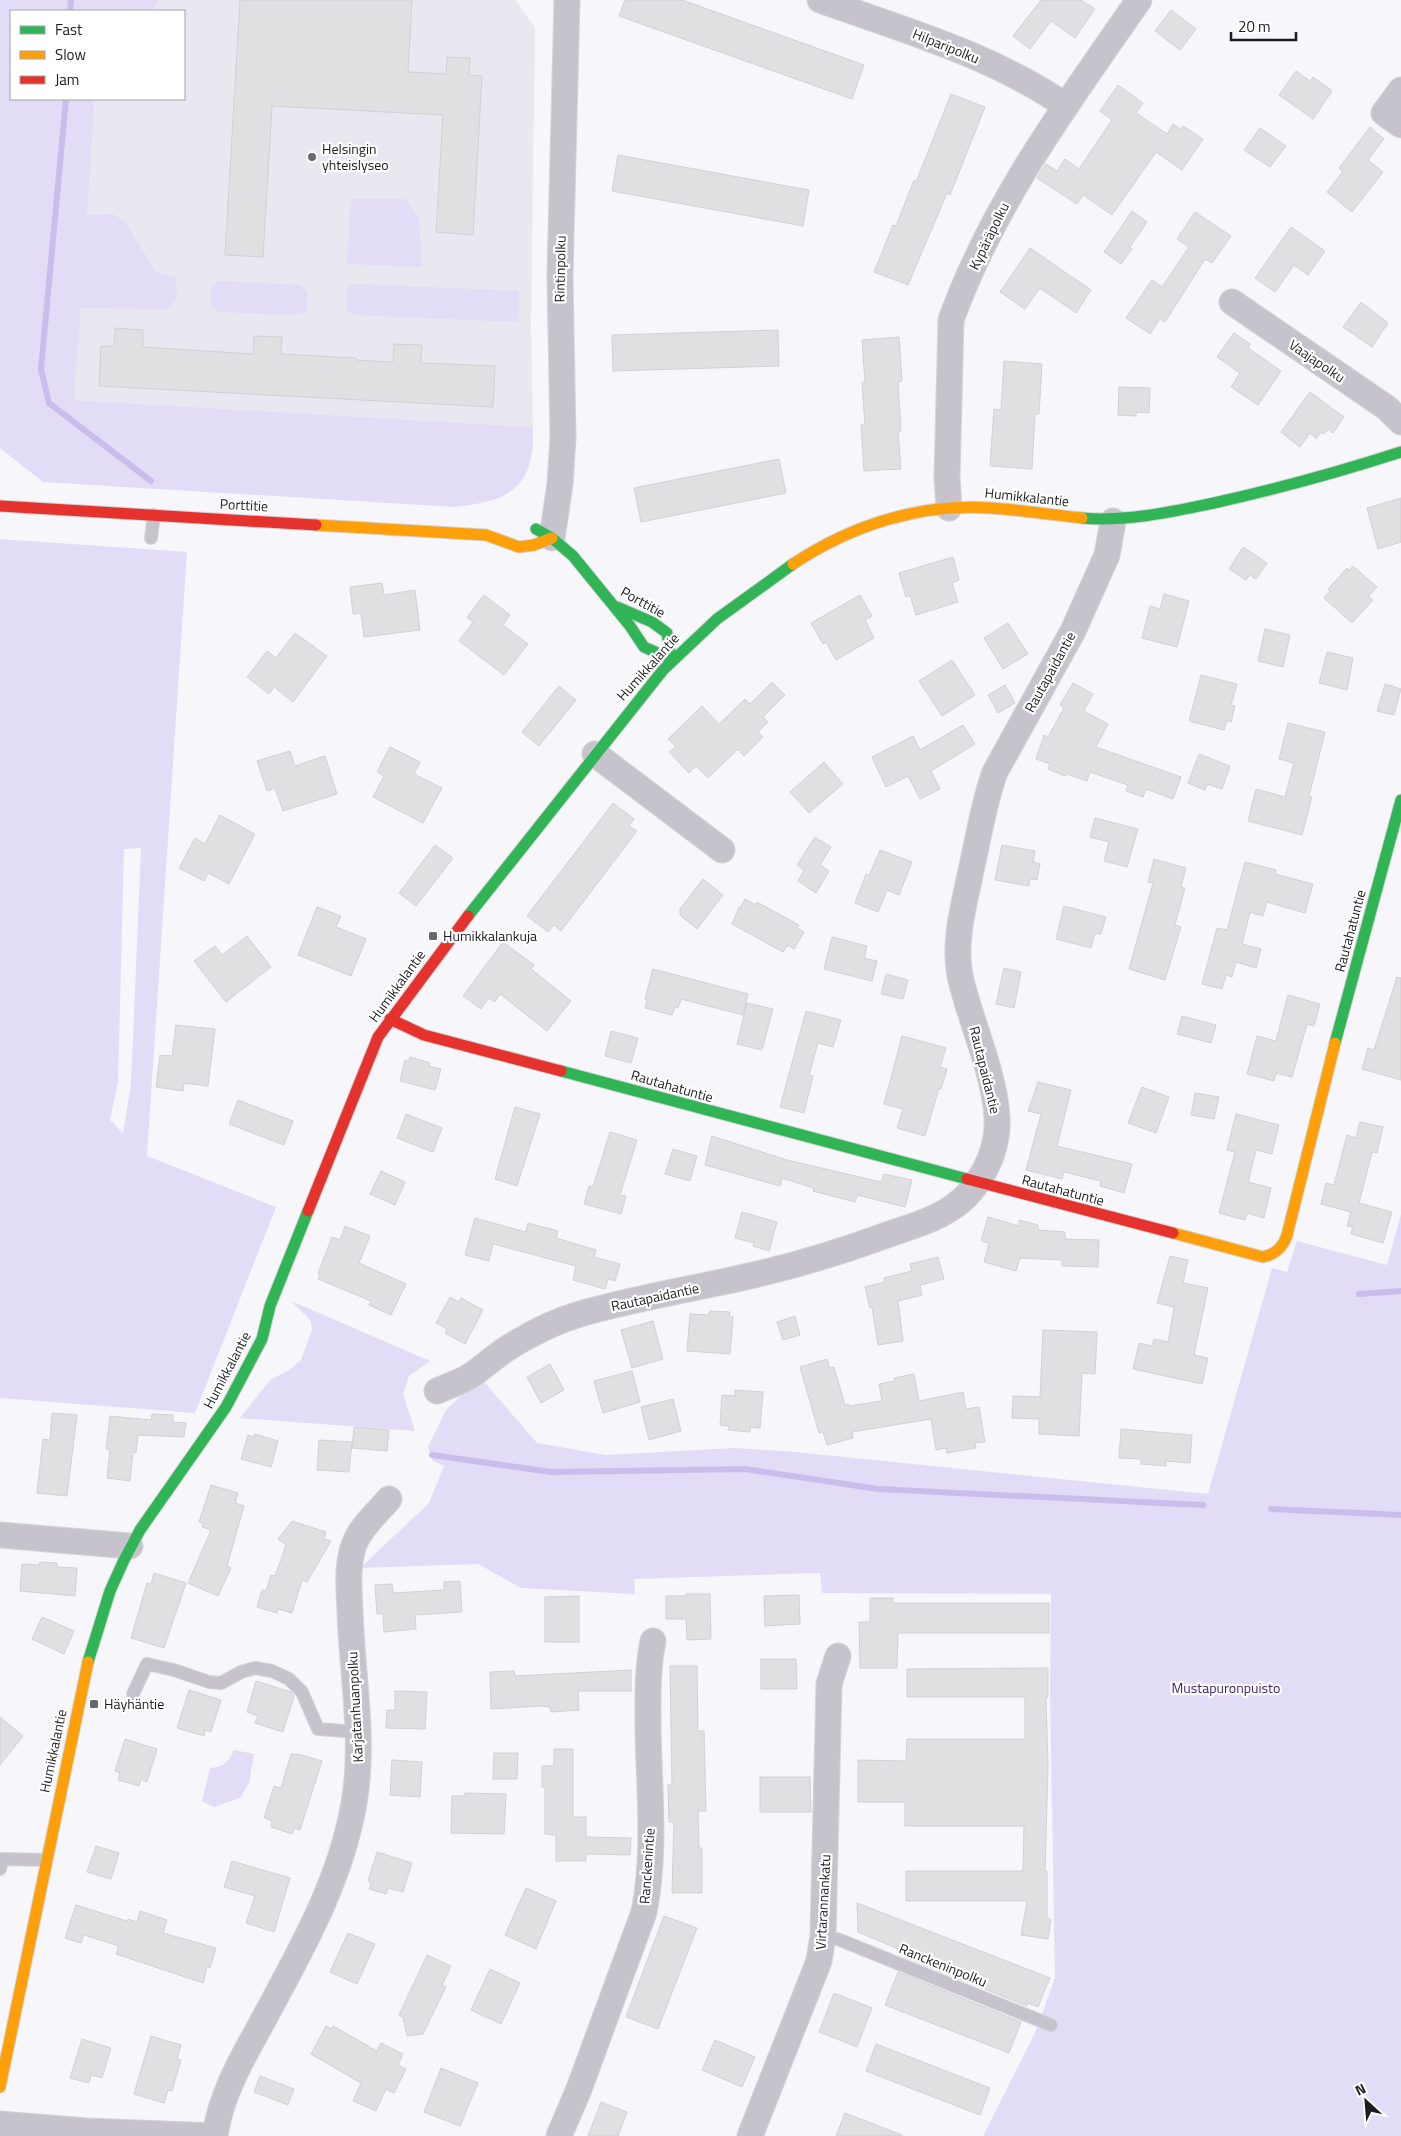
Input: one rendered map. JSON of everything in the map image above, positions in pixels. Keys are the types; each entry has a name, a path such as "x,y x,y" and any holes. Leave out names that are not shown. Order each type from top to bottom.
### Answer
{"street":[{"name":"Rintinpolku","path":"552,538 560,484 563,438 560,275 567,0"},
{"name":"Hilparipolku","path":"820,0 951,46 1040,88 1066,106"},
{"name":"Kypäräpolku","path":"948,508 951,320 959,298 999,212 1066,106 1139,0"},
{"path":"1401,90 1384,113 1401,125"},
{"name":"Vaajapolku","path":"1232,302 1386,408 1401,422"},
{"name":"Humikkalantie","path":"0,2087 79,1699 97,1630 112,1584 130,1546 226,1407 262,1339 270,1306 360,1077 378,1037 450,939 671,660 722,614 814,550 869,525 908,514 948,508 1001,508 1113,521 1152,516 1265,491 1335,473 1401,452"},
{"name":"Porttitie","path":"0,506 486,535 507,529"},
{"name":"Rautapaidantie","path":"438,1391 470,1376 510,1346 564,1320 607,1307 758,1274 850,1248 935,1217 951,1209 962,1200 976,1182 989,1163 996,1136 997,1119 995,1099 963,988 958,960 960,925 974,856 989,789 995,772 1073,631 1107,555 1113,521"},
{"name":"Porttitie","path":"522,529 534,529 552,538 573,556 630,626 644,647 671,660"},
{"name":"Porttitie","path":"486,535 509,546 521,547 534,547 552,538"},
{"name":"Porttitie","path":"606,598 623,611 652,622 667,633 671,660"},
{"path":"595,754 722,850"},
{"name":"Rautahatuntie","path":"390,1019 424,1035 1263,1257 1272,1255 1280,1249 1287,1235 1332,1055 1401,800"},
{"name":"Karjatanhuanpolku","path":"215,2136 218,2118 233,2077 324,1903 349,1829 360,1753 351,1635 350,1559 360,1534 389,1499"},
{"path":"0,1535 130,1546"},
{"name":"Ranckenintie","path":"559,2136 579,2089 644,1912 647,1899 651,1853 647,1672 652,1641"},
{"name":"Virtarannankatu","path":"750,2136 819,1961 823,1936 829,1684 838,1656"},
{"path":"0,2124 87,2131 215,2136"}],"lane":[{"path":"151,538 154,515"},
{"path":"133,1694 147,1664 174,1670 209,1682 220,1683 241,1672 255,1668 272,1671 289,1679 302,1692 318,1729 358,1732"},
{"path":"0,1869 2,1859 46,1860"},
{"name":"Ranckeninpolku","path":"823,1936 840,1940 1051,2025"}],"shaded area":[{"name":"Helsingin yhteislyseo","path":"160,0 516,0 535,28 531,325 533,427 74,400 95,100 185,100 185,10 153,10"}],"green space":[{"path":"0,0 160,0 153,10 10,10 10,100 95,100 87,215 112,214 124,220 156,272 176,278 177,300 166,309 81,308 74,400 533,427 531,458 521,482 503,496 480,503 455,507 43,482 0,448"},
{"name":"Helsingin yhteislyseo","path":"351,199 405,199 419,218 422,267 347,264"},
{"path":"218,281 300,285 307,292 307,311 292,315 218,312 210,305 212,286"},
{"path":"355,284 519,291 518,322 354,315 346,310 347,288"},
{"path":"0,539 187,552 147,1156 276,1207 195,1413 0,1398","holes":["141,848 131,1085 123,1133 110,1120 118,1082 124,849"]},
{"name":"Mustapuronpuisto","path":"1401,1214 1401,2136 983,2136 1035,2033 1055,1978 1050,1694 1051,1594 822,1593 820,1573 634,1579 635,1594 521,1588 478,1564 360,1568 429,1503 444,1466 433,1461 428,1447 446,1410 480,1377 537,1443 606,1455 735,1448 796,1452 1208,1494 1272,1268 1287,1272 1297,1241 1387,1265"},
{"path":"291,1301 430,1361 409,1376 403,1394 415,1431 240,1418 270,1380 289,1370 301,1360 312,1330 311,1321"},
{"path":"234,1750 254,1754 249,1783 240,1798 214,1807 202,1801 210,1768 225,1763"}],"building":[{"path":"240,0 412,0 408,72 446,74 447,57 470,58 469,75 482,76 473,235 436,232 443,115 272,106 263,257 225,255"},
{"path":"625,0 682,0 864,65 852,99 619,16"},
{"path":"1041,0 1081,0 1095,9 1075,38 1051,21 1030,49 1013,36"},
{"path":"1171,10 1196,29 1180,50 1155,31"},
{"path":"1296,71 1310,81 1313,77 1332,91 1313,119 1279,95"},
{"path":"1118,85 1143,103 1136,113 1167,134 1173,124 1180,129 1183,126 1203,139 1182,170 1156,152 1112,215 1083,195 1077,204 1037,178 1046,164 1057,171 1065,159 1079,169 1112,120 1100,111"},
{"path":"951,94 985,107 950,195 947,193 908,285 874,272 893,225 896,226 914,180 916,182"},
{"path":"1370,127 1384,139 1368,160 1383,172 1352,212 1327,192 1343,171 1339,168"},
{"path":"1260,128 1286,146 1270,167 1244,150"},
{"path":"618,155 809,190 803,226 612,191"},
{"path":"1132,211 1147,222 1121,264 1104,252"},
{"path":"1195,212 1231,236 1212,263 1205,259 1165,322 1160,319 1150,334 1126,318 1152,280 1162,287 1189,247 1177,239"},
{"path":"1291,227 1325,251 1308,275 1294,265 1275,292 1255,278"},
{"path":"1030,248 1091,290 1076,313 1040,288 1025,309 1000,292"},
{"path":"1361,302 1388,323 1372,347 1343,327"},
{"path":"115,328 143,330 143,347 253,354 254,336 282,337 281,354 356,358 356,360 393,362 394,344 422,345 421,363 495,366 493,407 99,386 101,346 114,346"},
{"path":"778,330 779,366 613,371 612,335"},
{"path":"1234,333 1250,344 1248,348 1281,371 1258,405 1231,387 1240,373 1217,357"},
{"path":"899,337 902,381 898,382 901,431 898,431 901,469 864,471 861,425 865,425 862,382 865,382 862,340"},
{"path":"1004,361 1042,364 1039,414 1035,414 1032,469 990,466 994,409 1001,410"},
{"path":"1119,387 1150,388 1149,413 1136,412 1136,416 1118,415"},
{"path":"1310,392 1344,417 1333,433 1328,429 1324,434 1321,432 1316,439 1310,433 1300,447 1281,432"},
{"path":"779,459 786,493 641,522 634,488"},
{"path":"1401,498 1401,542 1378,549 1367,508"},
{"path":"1243,547 1267,563 1256,579 1250,575 1246,580 1229,569"},
{"path":"953,557 959,580 952,583 958,602 916,615 910,595 906,597 899,573"},
{"path":"1353,566 1377,587 1368,597 1373,600 1352,623 1324,598 1330,591 1328,589 1347,568 1349,570"},
{"path":"382,583 384,595 415,590 420,630 364,637 361,613 353,614 350,587"},
{"path":"1164,594 1189,601 1177,647 1142,638 1150,606 1160,609"},
{"path":"484,595 510,615 503,625 528,644 504,675 459,641 473,622 467,617"},
{"path":"860,595 872,616 865,620 874,638 836,660 826,642 823,644 811,623"},
{"path":"1008,623 1028,654 1003,669 984,638"},
{"path":"1265,629 1290,635 1283,667 1258,661"},
{"path":"295,633 327,656 293,702 274,687 269,694 247,677 267,651 276,658"},
{"path":"1327,652 1353,658 1347,690 1319,683"},
{"path":"952,660 975,695 942,716 919,681"},
{"path":"1201,675 1237,684 1231,705 1235,706 1231,722 1227,721 1224,730 1189,721"},
{"path":"772,682 785,695 763,717 768,722 758,732 763,737 744,756 738,749 708,778 696,766 689,773 669,752 676,747 668,739 702,706 719,724 745,699 750,704"},
{"path":"1073,683 1093,694 1084,711 1108,724 1096,747 1181,777 1173,799 1146,789 1143,797 1126,791 1128,785 1090,772 1087,781 1066,774 1065,776 1048,769 1050,764 1036,759 1044,735 1048,737 1064,708 1060,705"},
{"path":"1385,684 1401,689 1394,715 1377,711"},
{"path":"1005,685 1015,703 998,713 988,695"},
{"path":"559,686 576,700 539,746 522,732"},
{"path":"1288,723 1325,732 1309,796 1312,797 1302,835 1248,821 1256,789 1285,797 1294,763 1279,759"},
{"path":"963,725 975,744 931,771 940,789 920,799 908,776 886,787 872,757 913,736 920,750"},
{"path":"390,747 420,762 414,774 442,788 423,823 373,797 384,776 377,772"},
{"path":"290,751 295,766 325,756 337,794 283,811 275,788 267,791 257,761"},
{"path":"1199,754 1230,766 1222,789 1207,784 1205,790 1188,783"},
{"path":"824,762 843,784 809,813 790,792"},
{"path":"613,803 634,819 629,826 637,831 561,931 554,925 548,932 527,916"},
{"path":"220,815 255,834 229,884 208,873 204,881 179,868 195,838 205,844"},
{"path":"1095,818 1138,829 1127,867 1104,861 1109,842 1090,837"},
{"path":"815,837 831,847 820,865 829,871 816,893 798,881 804,870 797,865"},
{"path":"435,845 453,858 416,906 399,893"},
{"path":"1002,845 1035,851 1033,862 1040,864 1037,880 1030,879 1029,886 995,880"},
{"path":"880,850 912,862 899,895 887,890 878,912 855,903 866,874 869,876"},
{"path":"1154,859 1186,868 1181,887 1185,888 1175,925 1181,927 1165,980 1129,969 1153,883 1148,882"},
{"path":"1245,862 1276,870 1275,874 1313,884 1305,913 1267,902 1263,916 1250,912 1242,944 1261,949 1256,968 1236,962 1232,977 1226,975 1222,989 1202,984 1217,928 1227,930"},
{"path":"703,879 723,895 697,929 680,915 680,909"},
{"path":"745,899 756,905 757,902 799,925 797,928 804,932 794,949 788,945 783,952 732,924 739,907"},
{"path":"1064,906 1106,917 1101,934 1095,933 1091,948 1056,939"},
{"path":"317,907 341,916 336,927 366,939 351,976 298,955"},
{"path":"247,936 271,967 226,1002 194,961 215,946 222,955"},
{"path":"832,937 867,946 864,958 877,961 872,981 824,969"},
{"path":"503,942 534,965 531,969 571,1001 547,1031 500,994 495,1002 489,998 481,1009 463,996"},
{"path":"1004,968 1021,972 1014,1008 996,1004"},
{"path":"653,969 748,994 743,1015 681,999 678,1008 675,1007 672,1015 645,1008 647,1000 645,999"},
{"path":"886,974 908,980 903,999 881,994"},
{"path":"1397,977 1401,978 1401,1080 1362,1069 1368,1048 1374,1050"},
{"path":"1288,995 1320,1004 1314,1026 1307,1024 1292,1077 1276,1073 1274,1081 1247,1074 1257,1036 1276,1041"},
{"path":"747,1003 773,1009 762,1050 737,1044"},
{"path":"806,1011 841,1020 833,1047 818,1043 809,1075 813,1076 804,1113 780,1107"},
{"path":"1182,1016 1216,1025 1211,1043 1177,1034"},
{"path":"176,1025 215,1029 208,1086 184,1083 183,1091 156,1087 160,1055 172,1056"},
{"path":"611,1031 638,1038 631,1063 605,1056"},
{"path":"902,1036 946,1048 940,1067 947,1069 941,1089 939,1088 925,1136 897,1128 903,1109 884,1104"},
{"path":"410,1057 430,1063 429,1066 441,1069 435,1090 400,1081 405,1060 409,1061"},
{"path":"1038,1082 1071,1090 1057,1146 1132,1164 1124,1193 1100,1186 1101,1181 1064,1172 1062,1179 1026,1170 1041,1114 1028,1111"},
{"path":"1142,1087 1169,1097 1156,1133 1128,1123"},
{"path":"1195,1093 1219,1097 1214,1119 1191,1115"},
{"path":"238,1100 293,1121 284,1145 229,1124"},
{"path":"515,1107 540,1114 517,1186 495,1179"},
{"path":"406,1114 442,1128 433,1152 397,1138"},
{"path":"1236,1114 1279,1125 1272,1154 1256,1150 1248,1182 1271,1188 1264,1218 1247,1213 1245,1220 1219,1213 1235,1152 1227,1150"},
{"path":"1360,1122 1383,1127 1377,1153 1372,1152 1359,1203 1392,1212 1383,1243 1351,1234 1353,1227 1347,1226 1351,1212 1321,1204 1326,1183 1334,1185 1347,1135 1356,1138"},
{"path":"610,1132 637,1140 620,1195 626,1196 621,1214 584,1204 589,1186 593,1187"},
{"path":"712,1136 787,1160 881,1182 884,1174 912,1180 905,1207 857,1195 855,1202 813,1191 814,1188 782,1178 780,1186 705,1165"},
{"path":"673,1149 697,1156 690,1181 665,1174"},
{"path":"381,1171 405,1182 395,1205 370,1194"},
{"path":"742,1212 777,1222 769,1251 753,1246 754,1243 735,1238"},
{"path":"988,1217 1019,1226 1019,1220 1038,1225 1038,1230 1065,1232 1065,1239 1099,1240 1098,1267 1062,1266 1062,1260 1020,1258 1016,1271 984,1262 989,1243 981,1241"},
{"path":"475,1218 526,1232 528,1223 558,1231 556,1238 596,1250 594,1257 620,1264 615,1281 608,1279 605,1289 573,1280 576,1266 493,1244 489,1261 465,1255"},
{"path":"345,1226 370,1236 359,1263 406,1284 391,1315 369,1305 371,1301 318,1279 320,1274 318,1273 332,1237 340,1240"},
{"path":"1170,1256 1188,1260 1183,1283 1208,1288 1194,1355 1208,1358 1202,1384 1133,1369 1139,1343 1152,1346 1154,1339 1168,1342 1174,1307 1157,1303"},
{"path":"938,1257 944,1279 920,1285 922,1295 898,1301 903,1341 878,1345 872,1307 870,1308 865,1287 885,1282 884,1278 912,1271 910,1264"},
{"path":"450,1297 459,1302 461,1298 483,1310 465,1344 445,1333 447,1329 436,1323"},
{"path":"710,1311 730,1312 729,1317 733,1317 730,1354 687,1351 690,1314 709,1315"},
{"path":"795,1316 800,1335 783,1340 777,1322"},
{"path":"653,1321 663,1359 632,1368 621,1330"},
{"path":"1043,1330 1097,1332 1095,1374 1082,1373 1079,1436 1039,1434 1039,1419 1012,1418 1013,1396 1040,1397"},
{"path":"827,1359 830,1368 834,1367 845,1405 848,1404 849,1406 882,1401 879,1384 895,1381 894,1378 914,1374 919,1401 963,1392 966,1409 979,1407 985,1442 975,1443 976,1448 947,1453 946,1448 936,1450 931,1419 852,1432 853,1438 827,1445 823,1432 819,1433 800,1367"},
{"path":"550,1364 564,1390 541,1403 527,1377"},
{"path":"632,1371 640,1402 603,1413 594,1381"},
{"path":"735,1390 763,1392 760,1428 750,1427 750,1432 728,1430 729,1426 720,1425 722,1395 735,1396"},
{"path":"673,1399 681,1431 649,1440 641,1407"},
{"path":"52,1413 77,1415 67,1496 37,1493 43,1439 50,1440"},
{"path":"152,1414 173,1415 173,1422 186,1423 184,1437 138,1435 136,1453 133,1452 130,1481 107,1478 110,1450 106,1449 110,1416 151,1420"},
{"path":"354,1427 389,1430 387,1451 352,1448"},
{"path":"1121,1429 1192,1435 1190,1463 1166,1461 1166,1466 1141,1464 1141,1459 1119,1458"},
{"path":"255,1434 278,1441 271,1467 241,1459 248,1435 254,1437"},
{"path":"319,1440 352,1442 349,1472 317,1470"},
{"path":"211,1485 238,1493 235,1503 244,1506 227,1566 231,1568 218,1596 188,1583 211,1530 202,1527 203,1523 199,1522"},
{"path":"292,1521 326,1532 324,1539 331,1541 307,1582 302,1580 292,1613 278,1609 277,1613 257,1607 262,1590 266,1591 271,1575 275,1576 286,1545 278,1539"},
{"path":"40,1562 57,1563 57,1567 77,1568 75,1596 20,1591 22,1564 39,1565"},
{"path":"154,1573 186,1583 164,1648 131,1638 147,1583 151,1584"},
{"path":"460,1581 462,1612 415,1615 416,1629 384,1632 383,1613 377,1614 375,1585 392,1584 393,1593 444,1590 444,1582"},
{"path":"686,1594 710,1594 711,1639 687,1640 686,1619 666,1619 666,1596 686,1596"},
{"path":"799,1595 800,1624 765,1626 764,1596"},
{"path":"579,1596 579,1642 545,1642 545,1597"},
{"path":"870,1598 893,1598 893,1603 1049,1603 1049,1633 898,1633 897,1668 860,1668 859,1622 870,1622"},
{"path":"42,1617 74,1631 64,1654 32,1639"},
{"path":"761,1659 796,1659 797,1689 761,1689"},
{"path":"670,1666 697,1666 698,1731 704,1731 706,1811 698,1811 699,1848 702,1848 702,1893 672,1893 674,1822 669,1822 668,1785 672,1785"},
{"path":"1048,1668 1048,1697 1046,1697 1048,1767 1045,1871 1047,1871 1047,1918 1051,1919 1048,1939 1021,1935 1027,1901 906,1901 906,1871 1023,1871 1024,1826 905,1826 905,1802 858,1802 858,1760 906,1761 907,1739 1025,1739 1025,1697 907,1697 907,1669"},
{"path":"631,1670 631,1691 578,1691 579,1710 551,1712 550,1707 541,1706 491,1709 490,1672 514,1671 515,1676"},
{"path":"256,1681 291,1692 294,1696 283,1732 255,1723 258,1716 247,1712"},
{"path":"189,1690 221,1700 211,1732 205,1730 204,1736 177,1728"},
{"path":"395,1691 427,1692 425,1729 386,1728 387,1710 395,1710"},
{"path":"0,1717 23,1736 0,1765"},
{"path":"125,1739 157,1749 147,1782 141,1779 139,1786 118,1780 120,1773 115,1771"},
{"path":"554,1749 573,1749 573,1817 586,1817 586,1837 631,1838 630,1855 586,1854 586,1861 556,1861 556,1835 545,1834 545,1787 542,1787 542,1766 554,1766"},
{"path":"494,1753 518,1753 517,1779 493,1779"},
{"path":"291,1754 322,1761 300,1830 294,1828 292,1834 271,1827 272,1821 264,1818 274,1786 281,1788"},
{"path":"392,1760 422,1762 420,1797 390,1795"},
{"path":"760,1777 810,1777 811,1812 760,1812"},
{"path":"465,1793 506,1794 504,1834 451,1833 452,1796 465,1796"},
{"path":"96,1846 119,1853 111,1879 87,1872"},
{"path":"377,1852 412,1863 403,1892 388,1888 386,1894 369,1889 371,1882 368,1881"},
{"path":"232,1861 290,1878 274,1932 246,1923 255,1896 224,1887"},
{"path":"526,1888 556,1901 536,1949 505,1935"},
{"path":"857,1903 1050,1978 1038,2007 1028,2003 1027,2006 904,1957 905,1955 900,1953 901,1950 858,1932"},
{"path":"76,1905 127,1921 128,1919 137,1922 140,1911 167,1920 163,1933 216,1948 210,1968 207,1967 203,1983 116,1954 119,1946 84,1935 81,1943 65,1938"},
{"path":"664,1916 697,1928 658,2029 626,2017"},
{"path":"348,1933 375,1944 357,1984 330,1972"},
{"path":"427,1955 451,1966 442,1985 446,1987 423,2034 407,2036 403,2017 399,2015"},
{"path":"490,1969 520,1983 501,2024 471,2010"},
{"path":"898,1972 1021,2022 1009,2053 885,2005"},
{"path":"834,1993 872,2008 857,2047 819,2032"},
{"path":"326,2026 332,2029 333,2026 377,2051 381,2043 403,2054 398,2065 406,2069 394,2093 386,2089 376,2111 353,2101 361,2083 311,2054"},
{"path":"151,2036 181,2045 177,2059 181,2060 172,2091 168,2090 164,2103 134,2094"},
{"path":"82,2039 111,2048 102,2078 91,2075 89,2083 70,2078"},
{"path":"715,2040 755,2057 742,2087 702,2070"},
{"path":"876,2044 990,2088 980,2115 866,2071"},
{"path":"441,2068 478,2083 460,2126 424,2112"},
{"path":"260,2076 294,2089 288,2105 254,2092"},
{"path":"601,2102 627,2112 618,2136 588,2136"},
{"path":"845,2113 902,2135 902,2136 836,2136"}],"waterway":[{"path":"70,10 71,0"},
{"path":"66,100 41,369 49,403 151,481"},
{"path":"1359,1294 1401,1291"},
{"path":"432,1455 551,1472 745,1469 878,1489 1203,1505"},
{"path":"1271,1509 1401,1515"}],"traffic: fast":[{"path":"1082,518 1115,519 1165,513 1214,503 1308,480 1401,452"},
{"path":"536,529 552,538 573,556 630,626 644,647 671,659"},
{"path":"468,916 663,670 717,619 793,564"},
{"path":"617,607 652,622 667,633 671,659"},
{"path":"1335,1043 1401,800"},
{"path":"561,1071 967,1179"},
{"path":"88,1662 110,1591 140,1530 226,1407 262,1339 270,1306 308,1211"}],"traffic: slow":[{"path":"793,564 839,538 863,528 913,513 938,509 991,508 1082,518"},
{"path":"316,525 486,535 519,547 534,545 552,538"},
{"path":"1173,1233 1263,1257 1272,1254 1281,1246 1287,1235 1335,1043"},
{"path":"0,2087 88,1662"}],"traffic: jam":[{"path":"0,506 316,525"},
{"path":"308,1211 378,1037 468,916"},
{"path":"390,1019 424,1035 561,1071"},
{"path":"967,1179 1173,1233"}],"place":[{"name":"Helsingin yhteislyseo","path":"312,157"},
{"name":"Humikkalankuja","path":"433,936"},
{"name":"Häyhäntie","path":"94,1704"}]}
